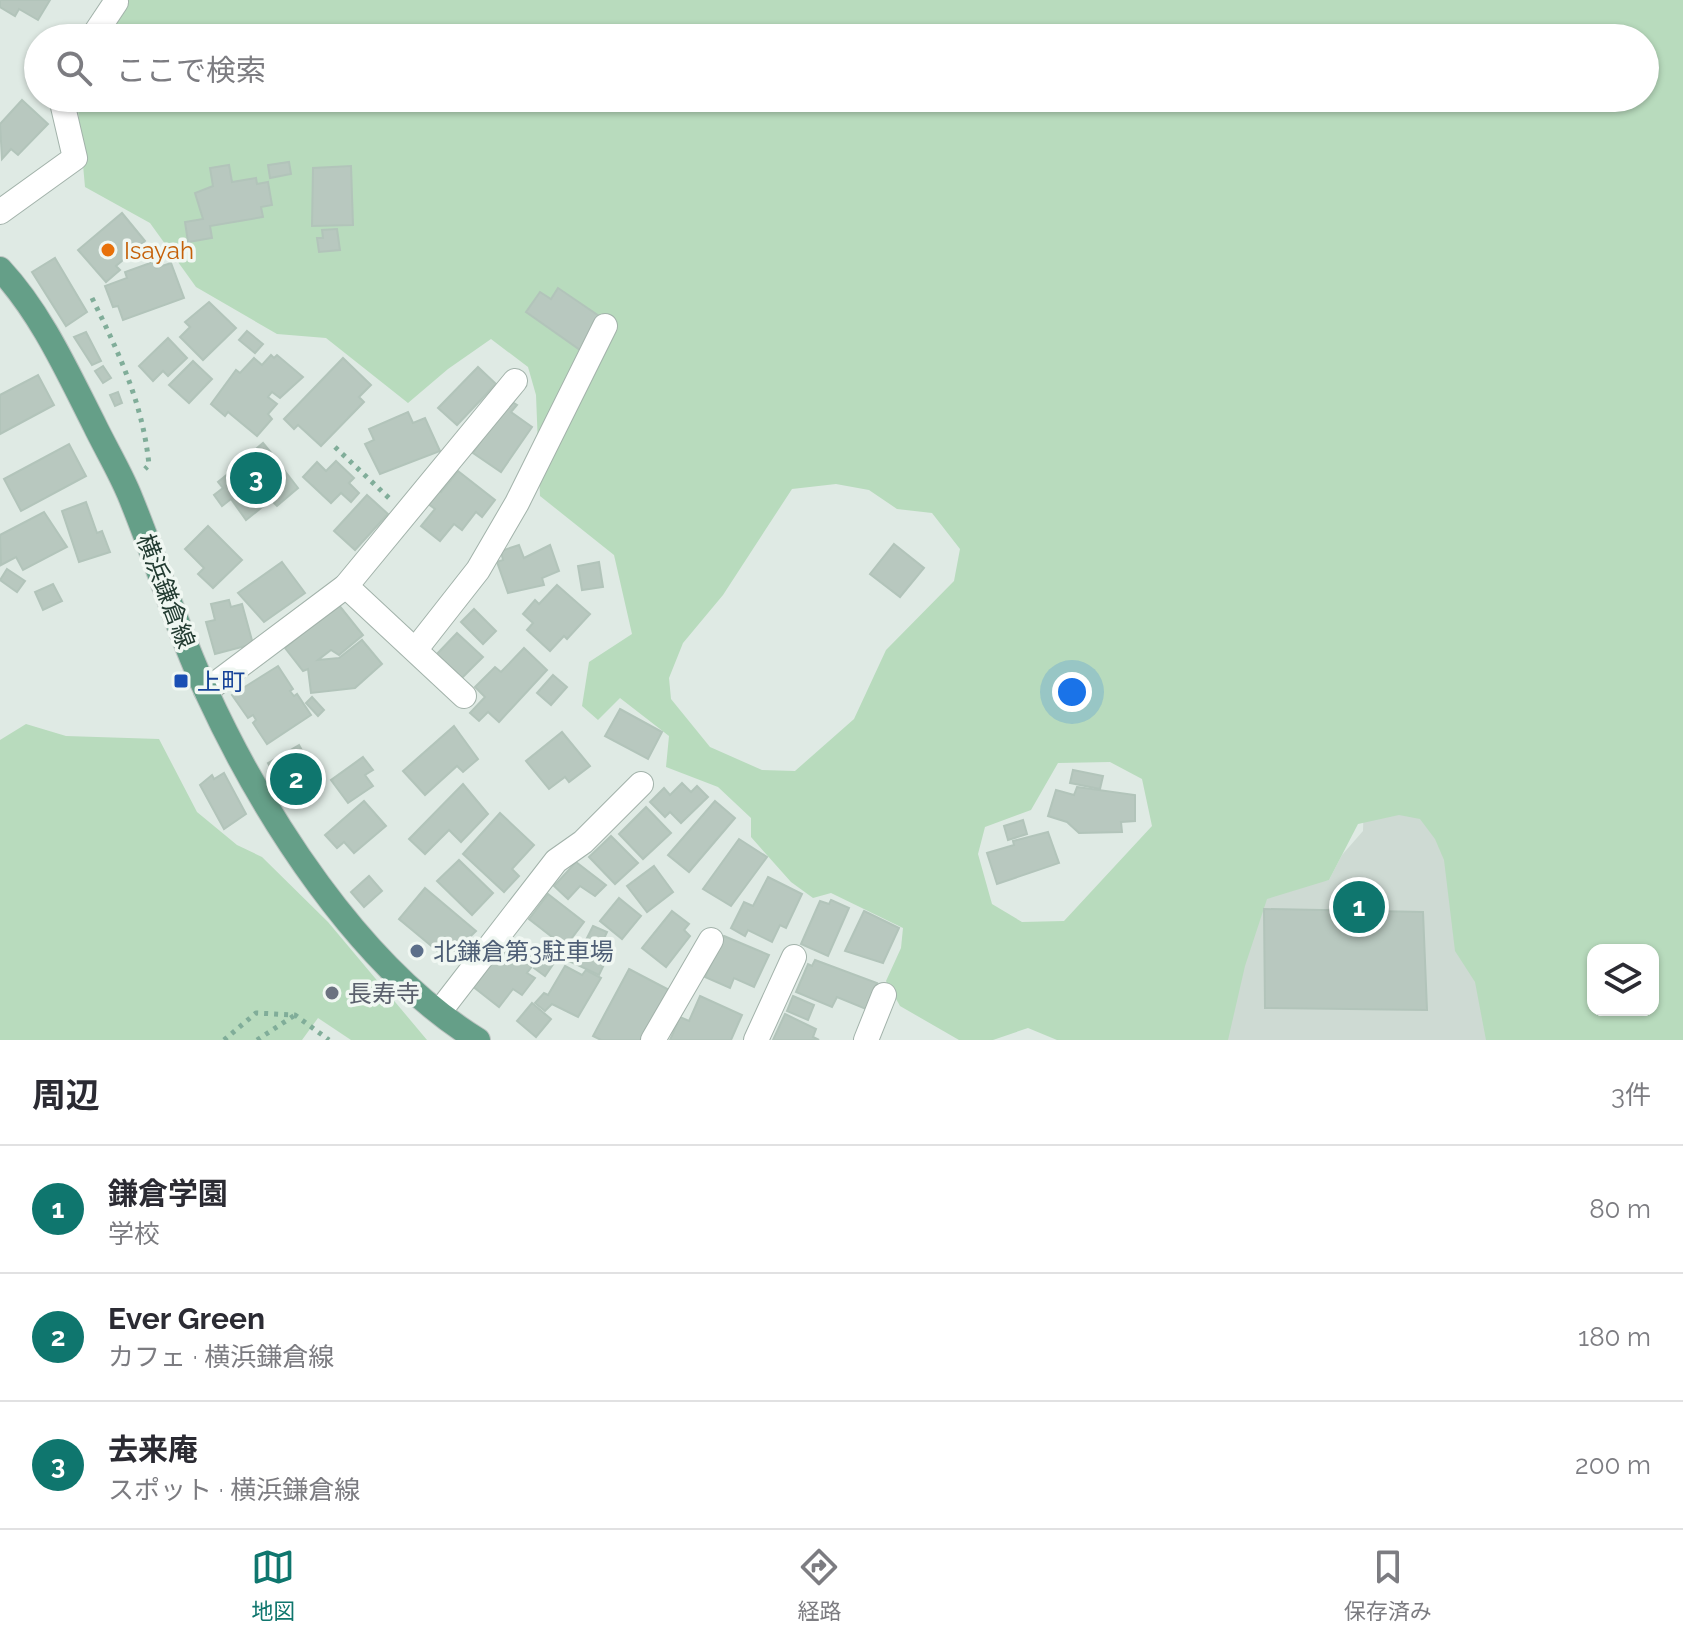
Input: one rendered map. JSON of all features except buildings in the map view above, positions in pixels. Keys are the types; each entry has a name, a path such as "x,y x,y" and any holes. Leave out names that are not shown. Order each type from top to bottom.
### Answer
{"main road":[{"name":"横浜鎌倉線","path":"0,269 59,355 128,491 206,691 271,813 314,878 393,970 478,1040"}],"lane":[{"path":"101,24 115,1"},
{"path":"0,212 75,158 64,112"},
{"path":"416,649 478,570 509,517 605,326"},
{"path":"206,691 346,586 515,381"},
{"path":"346,586 464,696"},
{"path":"440,1011 556,861 583,842 641,784"},
{"path":"653,1040 711,940"},
{"path":"756,1040 794,957"},
{"path":"866,1040 884,995"}],"path":[{"path":"92,298 130,378 147,445"},
{"path":"335,447 404,512"},
{"path":"224,1040 256,1013 295,1015 329,1040"},
{"path":"257,1040 295,1015"}],"shaded area":[{"path":"1462,765 1515,1040 1217,1040 1259,893 1329,880 1342,855 1363,831 1365,766"}],"green space":[{"path":"118,0 1683,0 1683,1040 1486,1040 1475,982 1455,951 1444,860 1435,839 1420,819 1399,815 1358,824 1329,880 1267,899 1245,966 1228,1040 1057,1040 1028,1028 993,1040 959,1040 900,1006 886,981 901,948 903,928 831,893 813,898 791,882 751,837 751,818 718,787 666,767 669,736 620,698 598,720 582,706 589,662 632,634 614,555 540,496 536,395 528,367 491,339 448,369 408,403 326,338 277,334 196,287 150,223 85,187 78,112 1659,112 1659,24 107,24","holes":["836,484 869,490 897,509 932,513 960,549 954,581 886,650 854,719 795,771 762,770 710,747 671,699 669,678 683,643 723,595 792,489","1110,762 1142,779 1152,826 1064,921 1022,922 992,904 978,854 985,827 1031,810 1058,763"]},
{"path":"26,724 66,736 159,739 197,812 237,845 262,857 328,922 427,1040 351,1040 318,1018 302,1040 0,1040 0,740"}],"place":[{"name":"Isayah","path":"108,250"},
{"name":"去来庵","path":"256,478"},
{"name":"上町","path":"181,681"},
{"name":"Ever Green","path":"296,779"},
{"name":"鎌倉学園","path":"1359,907"},
{"name":"北鎌倉第3駐車場","path":"417,951"},
{"name":"長寿寺","path":"332,993"}]}
